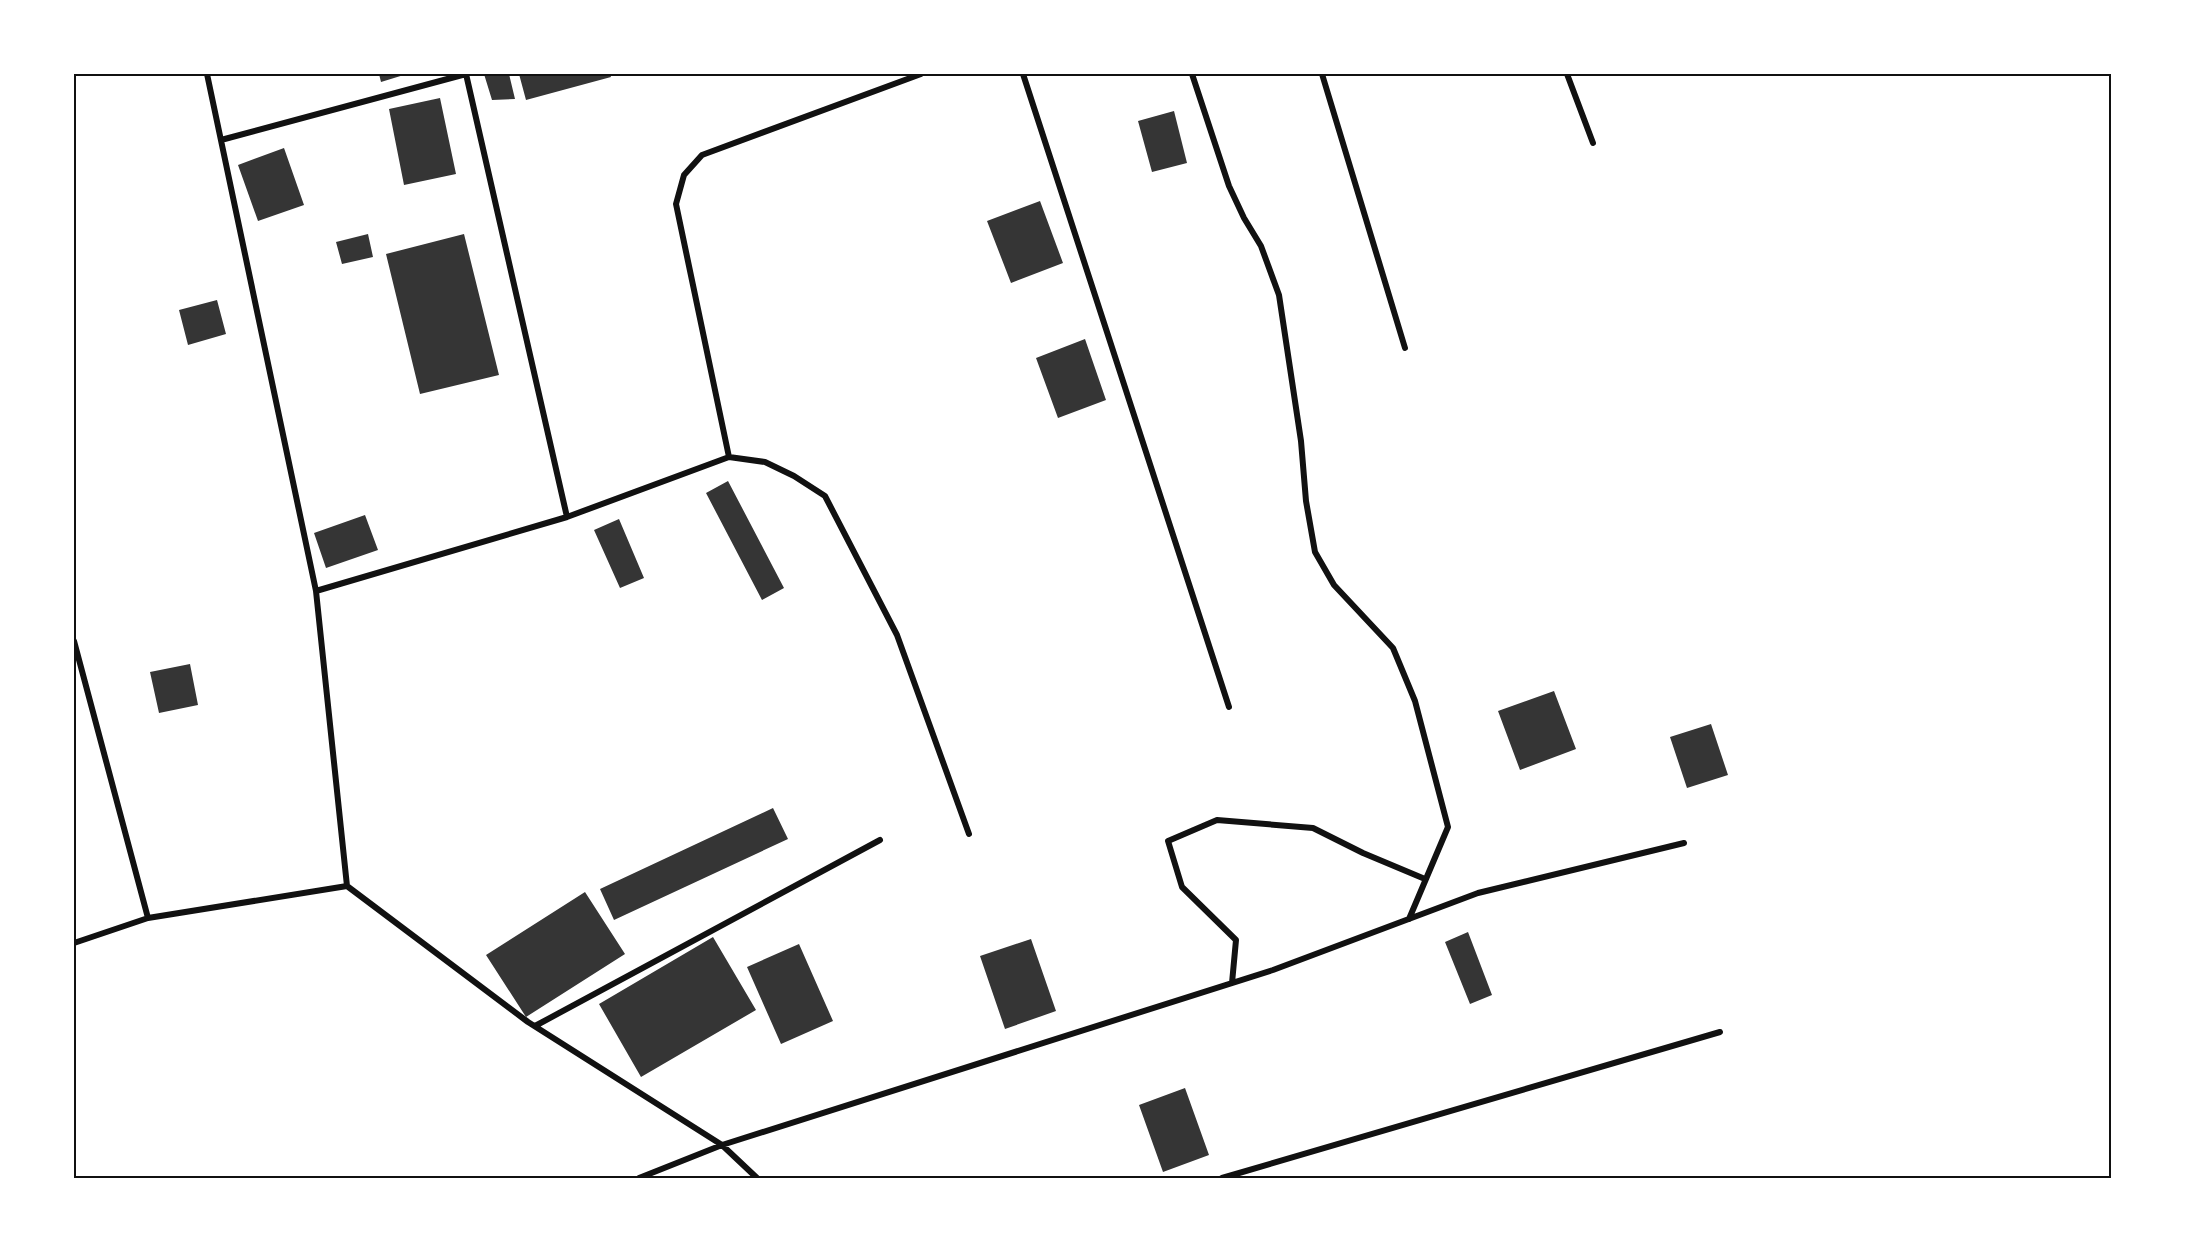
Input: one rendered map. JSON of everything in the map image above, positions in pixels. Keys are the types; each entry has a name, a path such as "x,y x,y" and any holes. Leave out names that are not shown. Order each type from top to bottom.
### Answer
{"street":[{"path":"207,74 316,591 347,886"},
{"path":"221,140 466,74 567,517"},
{"path":"729,457 676,204 684,175 702,155 921,74"},
{"path":"1023,74 1229,706"},
{"path":"1192,74 1228,186 1244,219 1261,246 1279,295 1301,441 1306,501 1315,552 1334,585 1392,648 1415,700 1448,827 1409,919"},
{"path":"1322,74 1405,348"},
{"path":"1567,74 1593,143"},
{"path":"316,591 567,517 729,457 765,462 794,476 825,496 897,635 969,834"},
{"path":"74,640 148,918"},
{"path":"1232,983 1236,940 1182,887 1168,841 1217,820 1313,828 1363,854 1425,879"},
{"path":"535,1026 880,840"},
{"path":"639,1179 722,1145 1273,970 1478,893 1684,843"},
{"path":"74,943 148,918 347,886 535,1026 722,1145 757,1179"},
{"path":"1221,1179 1720,1032"}],"building":[{"path":"379,74 407,74 381,82"},
{"path":"484,74 509,74 515,99 492,100"},
{"path":"519,74 610,74 611,77 526,100"},
{"path":"440,98 456,174 404,185 389,109"},
{"path":"1174,111 1187,163 1152,172 1138,121"},
{"path":"284,148 304,205 258,221 238,165"},
{"path":"1040,201 1063,263 1011,283 987,221"},
{"path":"368,234 373,257 342,264 336,242"},
{"path":"464,234 499,375 420,394 386,254"},
{"path":"217,300 226,334 188,345 179,310"},
{"path":"1085,339 1106,400 1058,418 1036,358"},
{"path":"728,481 784,588 762,600 706,493"},
{"path":"365,515 378,550 326,568 314,533"},
{"path":"619,519 644,578 620,588 594,530"},
{"path":"190,664 198,705 159,713 150,672"},
{"path":"1554,691 1576,749 1520,770 1498,711"},
{"path":"1711,724 1728,775 1687,788 1670,737"},
{"path":"773,808 788,839 614,920 600,889"},
{"path":"585,892 625,954 526,1017 486,955"},
{"path":"1468,932 1492,995 1470,1004 1445,942"},
{"path":"713,937 756,1010 641,1077 599,1004"},
{"path":"1031,939 1056,1011 1005,1029 980,956"},
{"path":"799,944 833,1021 781,1044 747,967"},
{"path":"1185,1088 1209,1155 1163,1172 1139,1105"}]}
